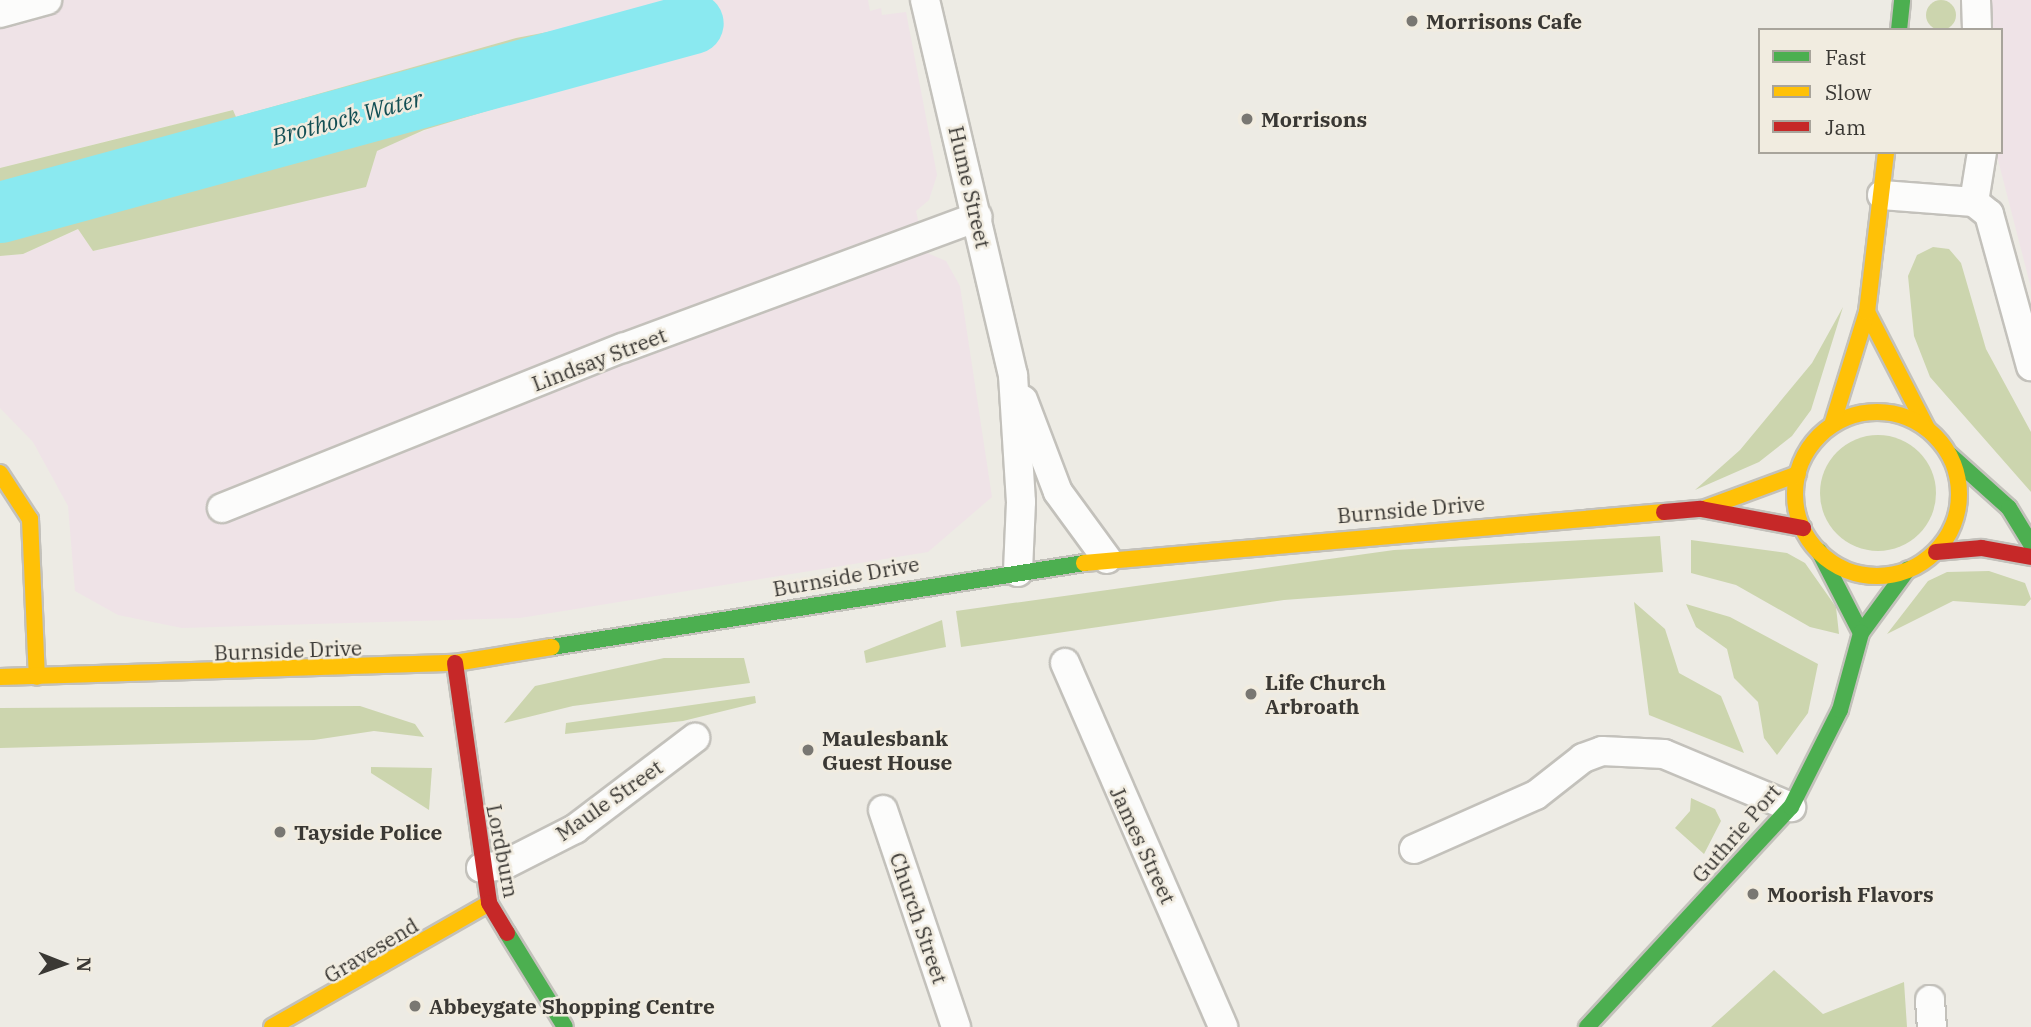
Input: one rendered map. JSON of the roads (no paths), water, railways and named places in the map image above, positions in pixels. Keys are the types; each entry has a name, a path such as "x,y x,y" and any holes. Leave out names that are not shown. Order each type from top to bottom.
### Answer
{"main road":[{"path":"1899,28 1902,0"},
{"path":"1861,633 1819,551 1803,528 1798,474 1832,425 1867,312 1886,154"},
{"path":"1867,312 1927,428 1950,454 2009,508 2031,544"},
{"path":"1832,425 1890,412 1927,428"},
{"path":"1936,552 1959,506 1950,454"},
{"path":"0,473 20,496 33,532 37,677"},
{"name":"Burnside Drive","path":"0,677 455,663 1107,559 1701,509 1798,474"},
{"name":"Burnside Drive","path":"1701,509 1803,528"},
{"path":"1819,551 1856,573 1908,569 1936,552 1982,548 2031,557"},
{"name":"Guthrie Port","path":"1587,1027 1791,807 1840,710 1861,633 1908,569"},
{"name":"Lordburn","path":"455,663 481,868 489,903 565,1027"},
{"name":"Gravesend","path":"272,1027 489,903"}],"street":[{"path":"0,13 47,0"},
{"name":"Hume Street","path":"925,0 1013,375 1058,492 1107,559"},
{"path":"1976,0 1978,28"},
{"path":"1982,154 1974,202 1997,232 2005,289 2031,366"},
{"path":"1882,195 1974,202"},
{"name":"Lindsay Street","path":"222,508 623,348 978,217"},
{"name":"Hume Street","path":"1013,375 1021,502 1018,572"},
{"name":"James Street","path":"1065,663 1223,1027"},
{"name":"Maule Street","path":"481,868 504,865 575,829 695,738"},
{"path":"1414,849 1536,795 1583,758 1602,751 1664,754 1791,807"},
{"name":"Church Street","path":"883,810 956,1027"}],"waterway":[{"name":"Brothock Water","path":"0,212 693,23"}],"place":[{"name":"Morrisons Cafe","path":"1412,21"},
{"name":"Morrisons","path":"1247,119"},
{"name":"Life Church Arbroath","path":"1251,694"},
{"name":"Maulesbank Guest House","path":"808,750"},
{"name":"Tayside Police","path":"280,832"},
{"name":"Moorish Flavors","path":"1753,894"},
{"name":"Abbeygate Shopping Centre","path":"415,1006"}]}
